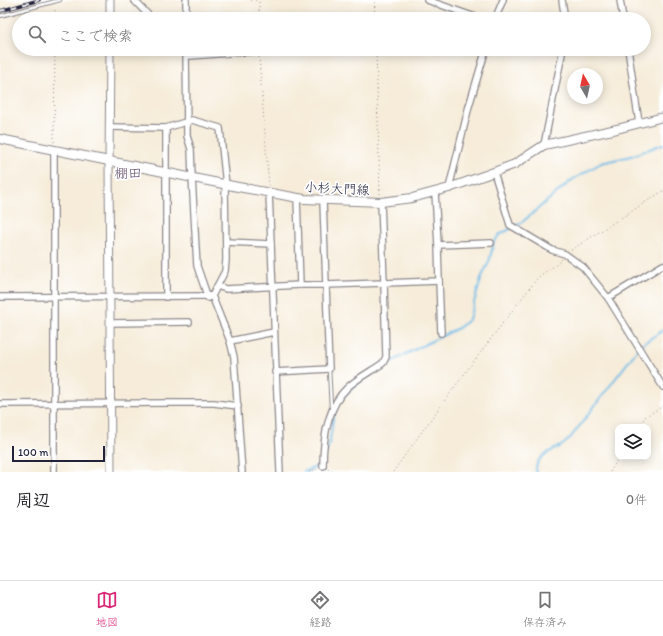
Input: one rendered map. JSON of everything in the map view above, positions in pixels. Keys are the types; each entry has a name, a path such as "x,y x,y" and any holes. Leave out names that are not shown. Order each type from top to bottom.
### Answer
{"main road":[{"name":"小杉大門線","path":"0,139 109,162 297,197 323,200 381,202 412,198 435,192 494,172 515,164 544,145 663,117"}],"street":[{"path":"110,0 110,12"},
{"path":"134,0 145,12"},
{"path":"186,0 186,12"},
{"path":"427,0 461,12"},
{"path":"499,12 503,0"},
{"path":"562,0 564,12"},
{"path":"620,0 622,12"},
{"path":"110,56 111,472"},
{"path":"186,56 187,136 191,149 197,266 230,341 234,357 242,472"},
{"path":"448,188 469,106 484,56"},
{"path":"544,145 562,56"},
{"path":"629,56 639,123"},
{"path":"109,127 166,128 187,121 204,122 220,128 226,184 225,271 210,297"},
{"path":"166,128 166,297"},
{"path":"54,150 54,472"},
{"path":"494,172 510,225 552,250 565,254 583,267 608,298 663,387"},
{"path":"269,192 280,472"},
{"path":"435,192 440,333"},
{"path":"297,197 300,285"},
{"path":"276,372 329,369 323,200"},
{"path":"323,466 323,453 332,410 337,400 348,387 383,363 386,357 381,202"},
{"path":"226,242 271,244"},
{"path":"438,245 491,243"},
{"path":"608,298 663,265"},
{"path":"217,286 226,289 272,286 439,281"},
{"path":"0,297 210,297"},
{"path":"110,323 189,322"},
{"path":"230,341 274,332"},
{"path":"0,404 207,403 238,406"}],"lane":[{"path":"16,12 60,0"},
{"path":"0,16 12,13"},
{"path":"329,369 332,410"}],"path":[{"path":"251,0 259,0 259,12"},
{"path":"374,12 375,0"},
{"path":"55,2 55,12"},
{"path":"54,150 55,56"},
{"path":"258,56 269,192"},
{"path":"376,56 381,202"},
{"path":"392,472 462,376 538,277 558,265 565,254 663,191"},
{"path":"641,424 645,417 663,406"},
{"path":"610,472 617,460"}],"waterway":[{"path":"326,453 330,440 334,413 340,401 350,390 379,370 414,350 460,327 469,319 482,276 489,262 494,242 499,235 521,223 572,180 601,163 631,156 663,144"},
{"path":"536,472 536,467 540,458 565,443 571,437 641,345 663,330"},
{"path":"304,472 320,465 321,463"}],"railway":[{"path":"0,11 39,0"}],"district":[{"name":"棚田","path":"128,173"}]}
